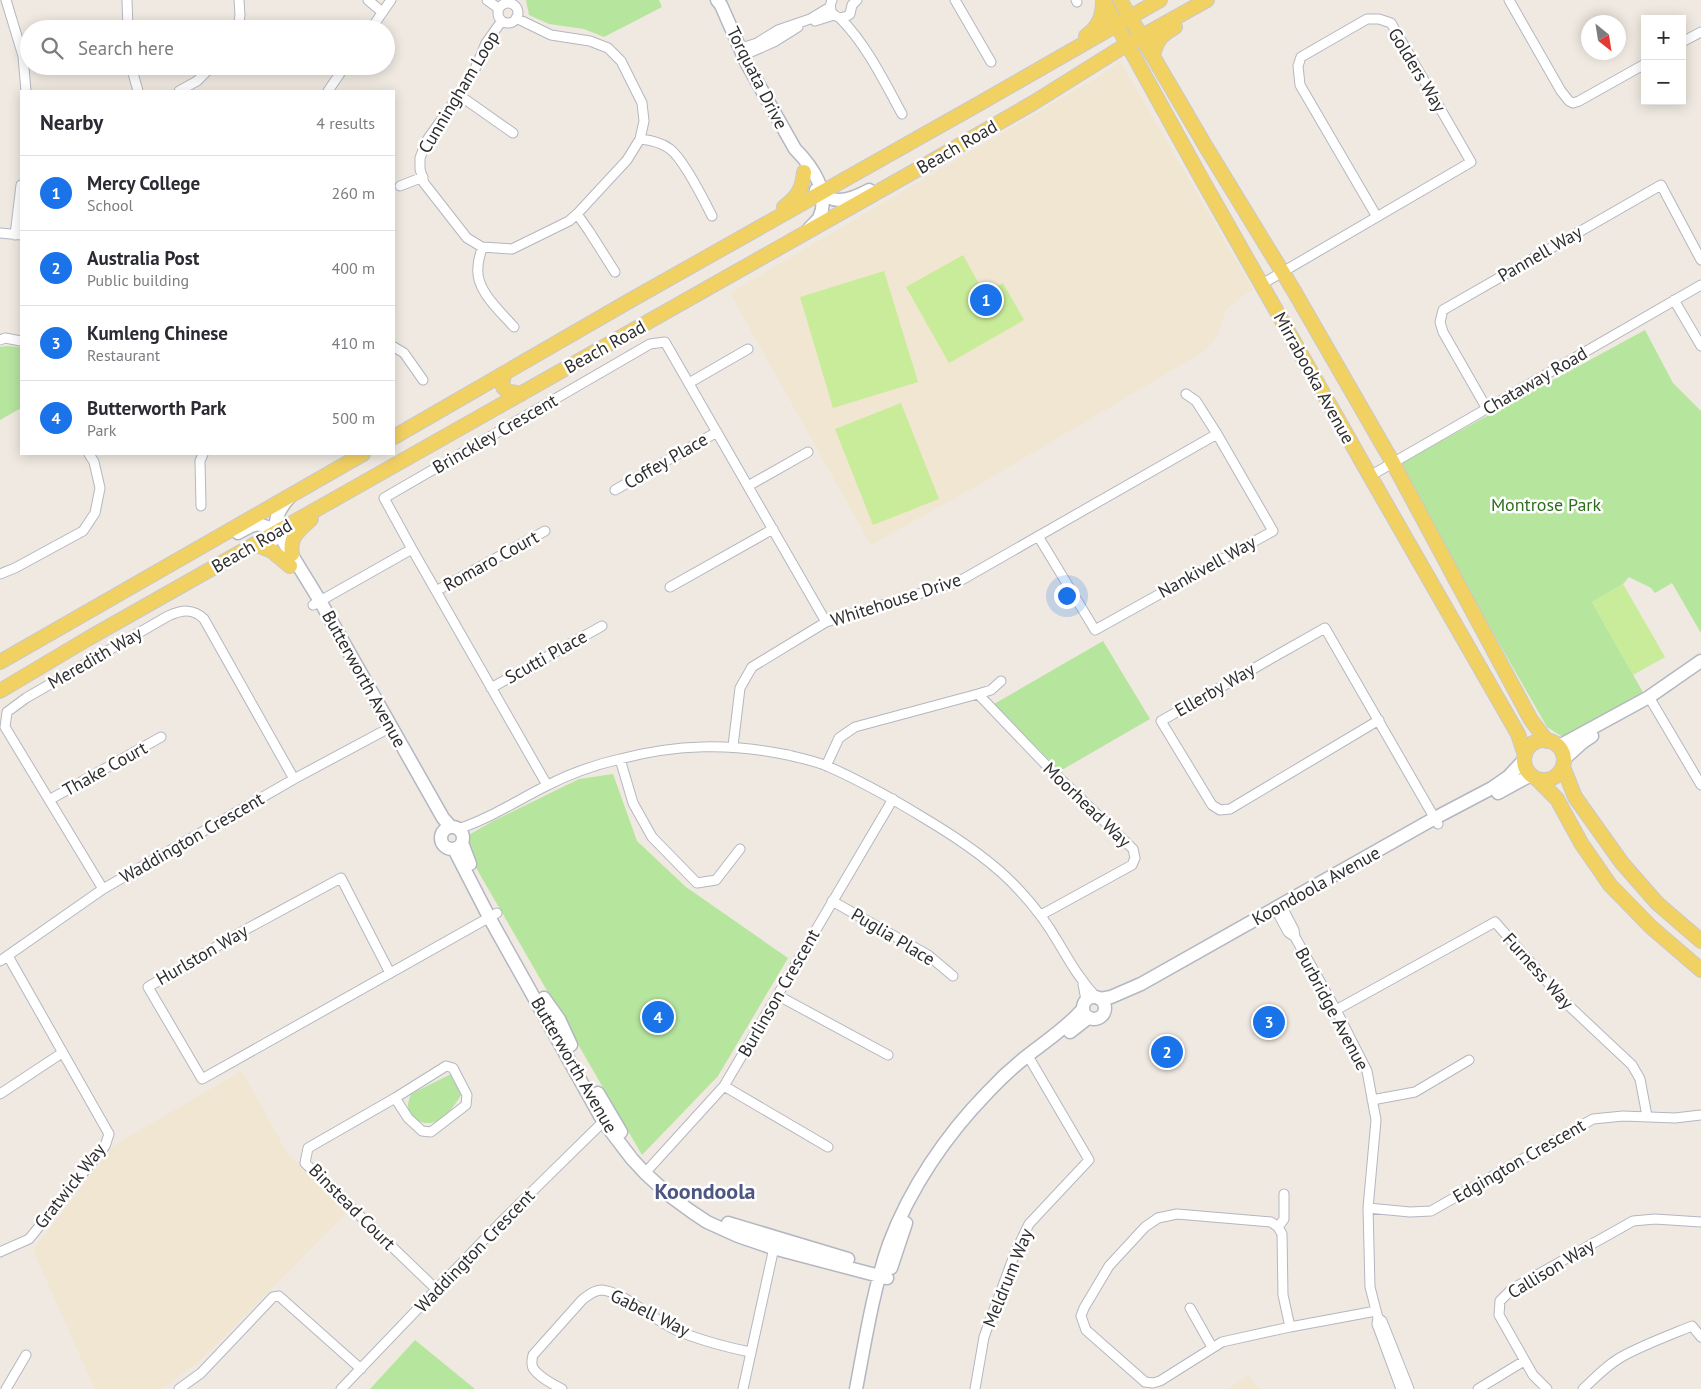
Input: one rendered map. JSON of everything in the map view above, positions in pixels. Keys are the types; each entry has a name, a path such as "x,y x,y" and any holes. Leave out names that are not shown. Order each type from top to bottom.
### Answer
{"main road":[{"name":"Mirrabooka Avenue","path":"1103,0 1186,151 1518,734 1527,771 1556,799 1581,843 1610,885 1651,927 1701,970"},
{"path":"1046,66 1062,51 1092,32 1100,21 1103,0"},
{"name":"Mirrabooka Avenue","path":"1120,0 1206,147 1283,272 1393,463 1531,720 1558,753 1575,797 1622,863 1657,902 1701,941"},
{"path":"1137,0 1157,2"},
{"name":"Beach Road","path":"0,691 89,638 1033,103 1113,53 1207,0"},
{"path":"1153,56 1156,43 1163,34 1209,7 1215,0"},
{"name":"Beach Road","path":"395,436 1157,2"},
{"path":"1113,53 1137,71 1163,118 1186,151"},
{"path":"751,232 796,196 802,186 804,172"},
{"path":"505,373 502,386 506,391 521,394"},
{"name":"Beach Road","path":"0,662 361,455"},
{"path":"255,544 291,560 292,540 301,528 326,505"},
{"path":"1525,758 1527,750 1536,742 1558,753 1560,773 1550,780 1534,777"}],"street":[{"path":"6,0 20,46"},
{"path":"127,0 128,20"},
{"path":"238,20 239,0"},
{"path":"368,0 382,12"},
{"path":"377,20 391,0"},
{"name":"Cunningham Loop","path":"487,0 498,8 501,22"},
{"path":"955,0 991,62"},
{"path":"1508,0 1561,91 1572,103 1580,101 1641,66"},
{"name":"Cunningham Loop","path":"498,8 514,2 518,15 514,21 501,22"},
{"name":"Torquata Drive","path":"720,2 741,52 795,150 803,158 821,185 821,192 814,189 797,161 795,150"},
{"path":"741,52 778,30 834,10 846,16 852,5"},
{"path":"850,28 852,5"},
{"path":"834,10 850,28 902,114"},
{"name":"Cunningham Loop","path":"501,22 486,44 475,70 427,140 420,158 420,170 424,183 467,238 482,247 512,249 569,221 627,160 640,139 644,121 642,103 621,60 608,48 590,41 551,35 516,18"},
{"name":"Golders Way","path":"1262,284 1377,218 1471,162 1391,23 1379,19 1367,19 1301,57 1298,66 1300,85 1377,218"},
{"path":"1686,40 1701,32"},
{"path":"25,75 26,90"},
{"path":"134,75 138,90"},
{"path":"180,90 197,81 203,75"},
{"path":"329,90 339,75"},
{"path":"459,95 513,134"},
{"path":"640,139 654,141 670,149 688,174 712,216"},
{"path":"821,192 830,198 838,200 856,197 899,174 914,171"},
{"path":"400,186 423,177"},
{"name":"Pannell Way","path":"1487,409 1443,332 1440,322 1443,310 1661,185 1701,260"},
{"path":"804,234 818,218 822,203 821,192"},
{"path":"0,234 18,235 20,202"},
{"path":"576,214 615,272"},
{"path":"482,247 477,268 480,284 492,302 514,327"},
{"name":"Chataway Road","path":"1370,476 1701,284"},
{"path":"1674,300 1701,346"},
{"path":"0,340 20,340"},
{"name":"Brinckley Crescent","path":"547,785 384,498 650,344 665,342 826,622"},
{"path":"395,348 404,353 422,380"},
{"path":"689,382 748,349"},
{"name":"Nankivell Way","path":"1038,536 1095,630 1273,531 1217,434 1196,401 1186,394"},
{"name":"Coffey Place","path":"615,490 717,432"},
{"name":"Whitehouse Drive","path":"732,746 740,688 752,667 826,622 958,582 1217,434"},
{"path":"748,486 808,452"},
{"path":"0,574 15,568 83,530 95,513 100,488 94,462 90,455"},
{"path":"201,506 200,461 203,455"},
{"path":"274,534 276,517 282,505 290,496"},
{"name":"Butterworth Avenue","path":"207,543 226,539 258,524 268,527 282,539 291,560 387,729 455,836 493,915 549,1006 559,1018 565,1034 607,1118 631,1145 648,1170 708,1214 774,1243 885,1273"},
{"path":"670,587 773,530"},
{"name":"Romaro Court","path":"436,592 545,531"},
{"path":"316,603 412,549"},
{"name":"Meredith Way","path":"103,889 5,726 7,712 26,698 168,616 187,611 194,612 204,619 294,779"},
{"name":"Scutti Place","path":"491,688 602,626"},
{"name":"Ellerby Way","path":"1379,720 1230,809 1220,810 1212,805 1161,721 1325,628 1379,720 1437,821"},
{"path":"1651,699 1701,661"},
{"path":"1558,753 1701,669"},
{"path":"826,766 839,738 855,727 991,690 1001,681"},
{"name":"Moorhead Way","path":"978,694 1047,766 1134,849 1135,858 1132,865 1041,915"},
{"path":"1651,699 1701,785"},
{"name":"Waddington Crescent","path":"4,959 103,889 294,779 387,729"},
{"name":"Thake Court","path":"49,800 161,737"},
{"path":"455,836 547,785 583,770 620,759 671,748 732,746 775,753 826,766 893,799 943,829 976,852 1018,889 1041,915 1083,983 1093,1005"},
{"name":"Koondoola Avenue","path":"856,1389 885,1273 923,1188 943,1155 1030,1058 1093,1005 1126,1000 1501,783 1525,758"},
{"path":"620,759 633,803 652,837 697,883 716,880 740,849"},
{"name":"Koondoola Avenue","path":"1437,821 1534,777"},
{"name":"Burlinson Crescent","path":"648,1170 724,1086 893,799"},
{"name":"Hurlston Way","path":"390,973 341,878 243,931 148,987 202,1079 493,915"},
{"name":"Puglia Place","path":"832,901 928,956 953,976"},
{"name":"Burbridge Avenue","path":"1280,910 1288,932 1294,937 1336,1010 1367,1071 1376,1120 1368,1208 1370,1288 1377,1315 1377,1324 1401,1389"},
{"name":"Furness Way","path":"1336,1010 1495,922 1566,1003 1632,1064 1640,1079 1647,1116"},
{"name":"Gratwick Way","path":"0,1252 29,1239 104,1146 109,1134 4,959"},
{"path":"777,995 888,1055"},
{"path":"0,1094 62,1053"},
{"name":"Meldrum Way","path":"975,1389 984,1337 1015,1252 1029,1224 1090,1160 1030,1058"},
{"path":"1372,1100 1415,1092 1469,1060"},
{"name":"Binstead Court","path":"395,1098 408,1118 422,1131 431,1132 466,1105 467,1095 453,1068 446,1066 308,1148 305,1163 437,1290"},
{"path":"724,1086 828,1147"},
{"name":"Edgington Crescent","path":"1368,1208 1410,1212 1431,1211 1593,1119 1623,1116 1675,1118 1701,1115"},
{"name":"Waddington Crescent","path":"341,1389 500,1223 607,1118"},
{"path":"1278,1227 1284,1219 1284,1194"},
{"path":"1290,1327 1283,1295 1282,1234 1278,1227 1270,1222 1177,1214 1158,1218 1145,1227 1109,1266 1081,1316 1086,1330 1145,1382 1153,1383 1160,1381 1222,1342 1290,1327 1377,1315"},
{"name":"Callison Way","path":"1547,1389 1533,1375 1499,1315 1500,1301 1512,1289 1632,1221 1655,1219 1701,1222"},
{"path":"743,1389 774,1243"},
{"name":"Koondoola Avenue","path":"864,1389 885,1273"},
{"name":"Gabell Way","path":"562,1389 533,1368 533,1355 582,1300 600,1290 614,1293 676,1330 734,1349 750,1352"},
{"path":"179,1389 201,1373 273,1297 279,1296 361,1368"},
{"path":"1190,1308 1212,1347"},
{"name":"Burbridge Avenue","path":"1377,1315 1382,1321 1409,1389"},
{"path":"1583,1389 1603,1369 1624,1355 1667,1336 1692,1326 1701,1337"},
{"path":"6,1389 26,1355"},
{"path":"1478,1389 1524,1361"}],"shaded area":[{"path":"1120,61 1253,290 1241,297 1226,310 1217,336 1206,350 980,484 871,545 730,293 1098,77"},
{"path":"242,1071 287,1153 346,1213 198,1362 163,1388 95,1389 33,1250 113,1146"},
{"path":"1249,1375 1259,1389 1228,1389"}],"green space":[{"path":"526,0 659,0 662,7 604,37 584,29 549,24 529,15"},
{"path":"963,255 984,293 1003,283 1024,320 949,363 906,287"},
{"path":"884,271 918,382 833,408 800,297"},
{"name":"Montrose Park","path":"1645,330 1673,383 1701,411 1701,633 1672,583 1655,593 1651,588 1629,577 1623,584 1592,602 1645,696 1566,739 1547,727 1397,465"},
{"path":"0,347 20,347 20,409 0,420"},
{"path":"901,403 939,499 873,525 835,429"},
{"path":"1623,584 1665,657 1633,675 1592,602"},
{"path":"1103,641 1150,719 1060,771 994,704"},
{"path":"613,774 637,841 686,887 788,958 718,1076 642,1155 460,840 493,821 579,779"},
{"path":"451,1074 457,1082 461,1095 451,1110 441,1119 432,1123 414,1118 408,1105 411,1094"},
{"path":"415,1340 475,1389 370,1389"}],"place":[{"name":"Mercy College","path":"986,300"},
{"name":"Butterworth Park","path":"658,1017"},
{"name":"Kumleng Chinese","path":"1269,1022"},
{"name":"Australia Post","path":"1167,1052"}],"district":[{"name":"Koondoola","path":"705,1191"}]}
